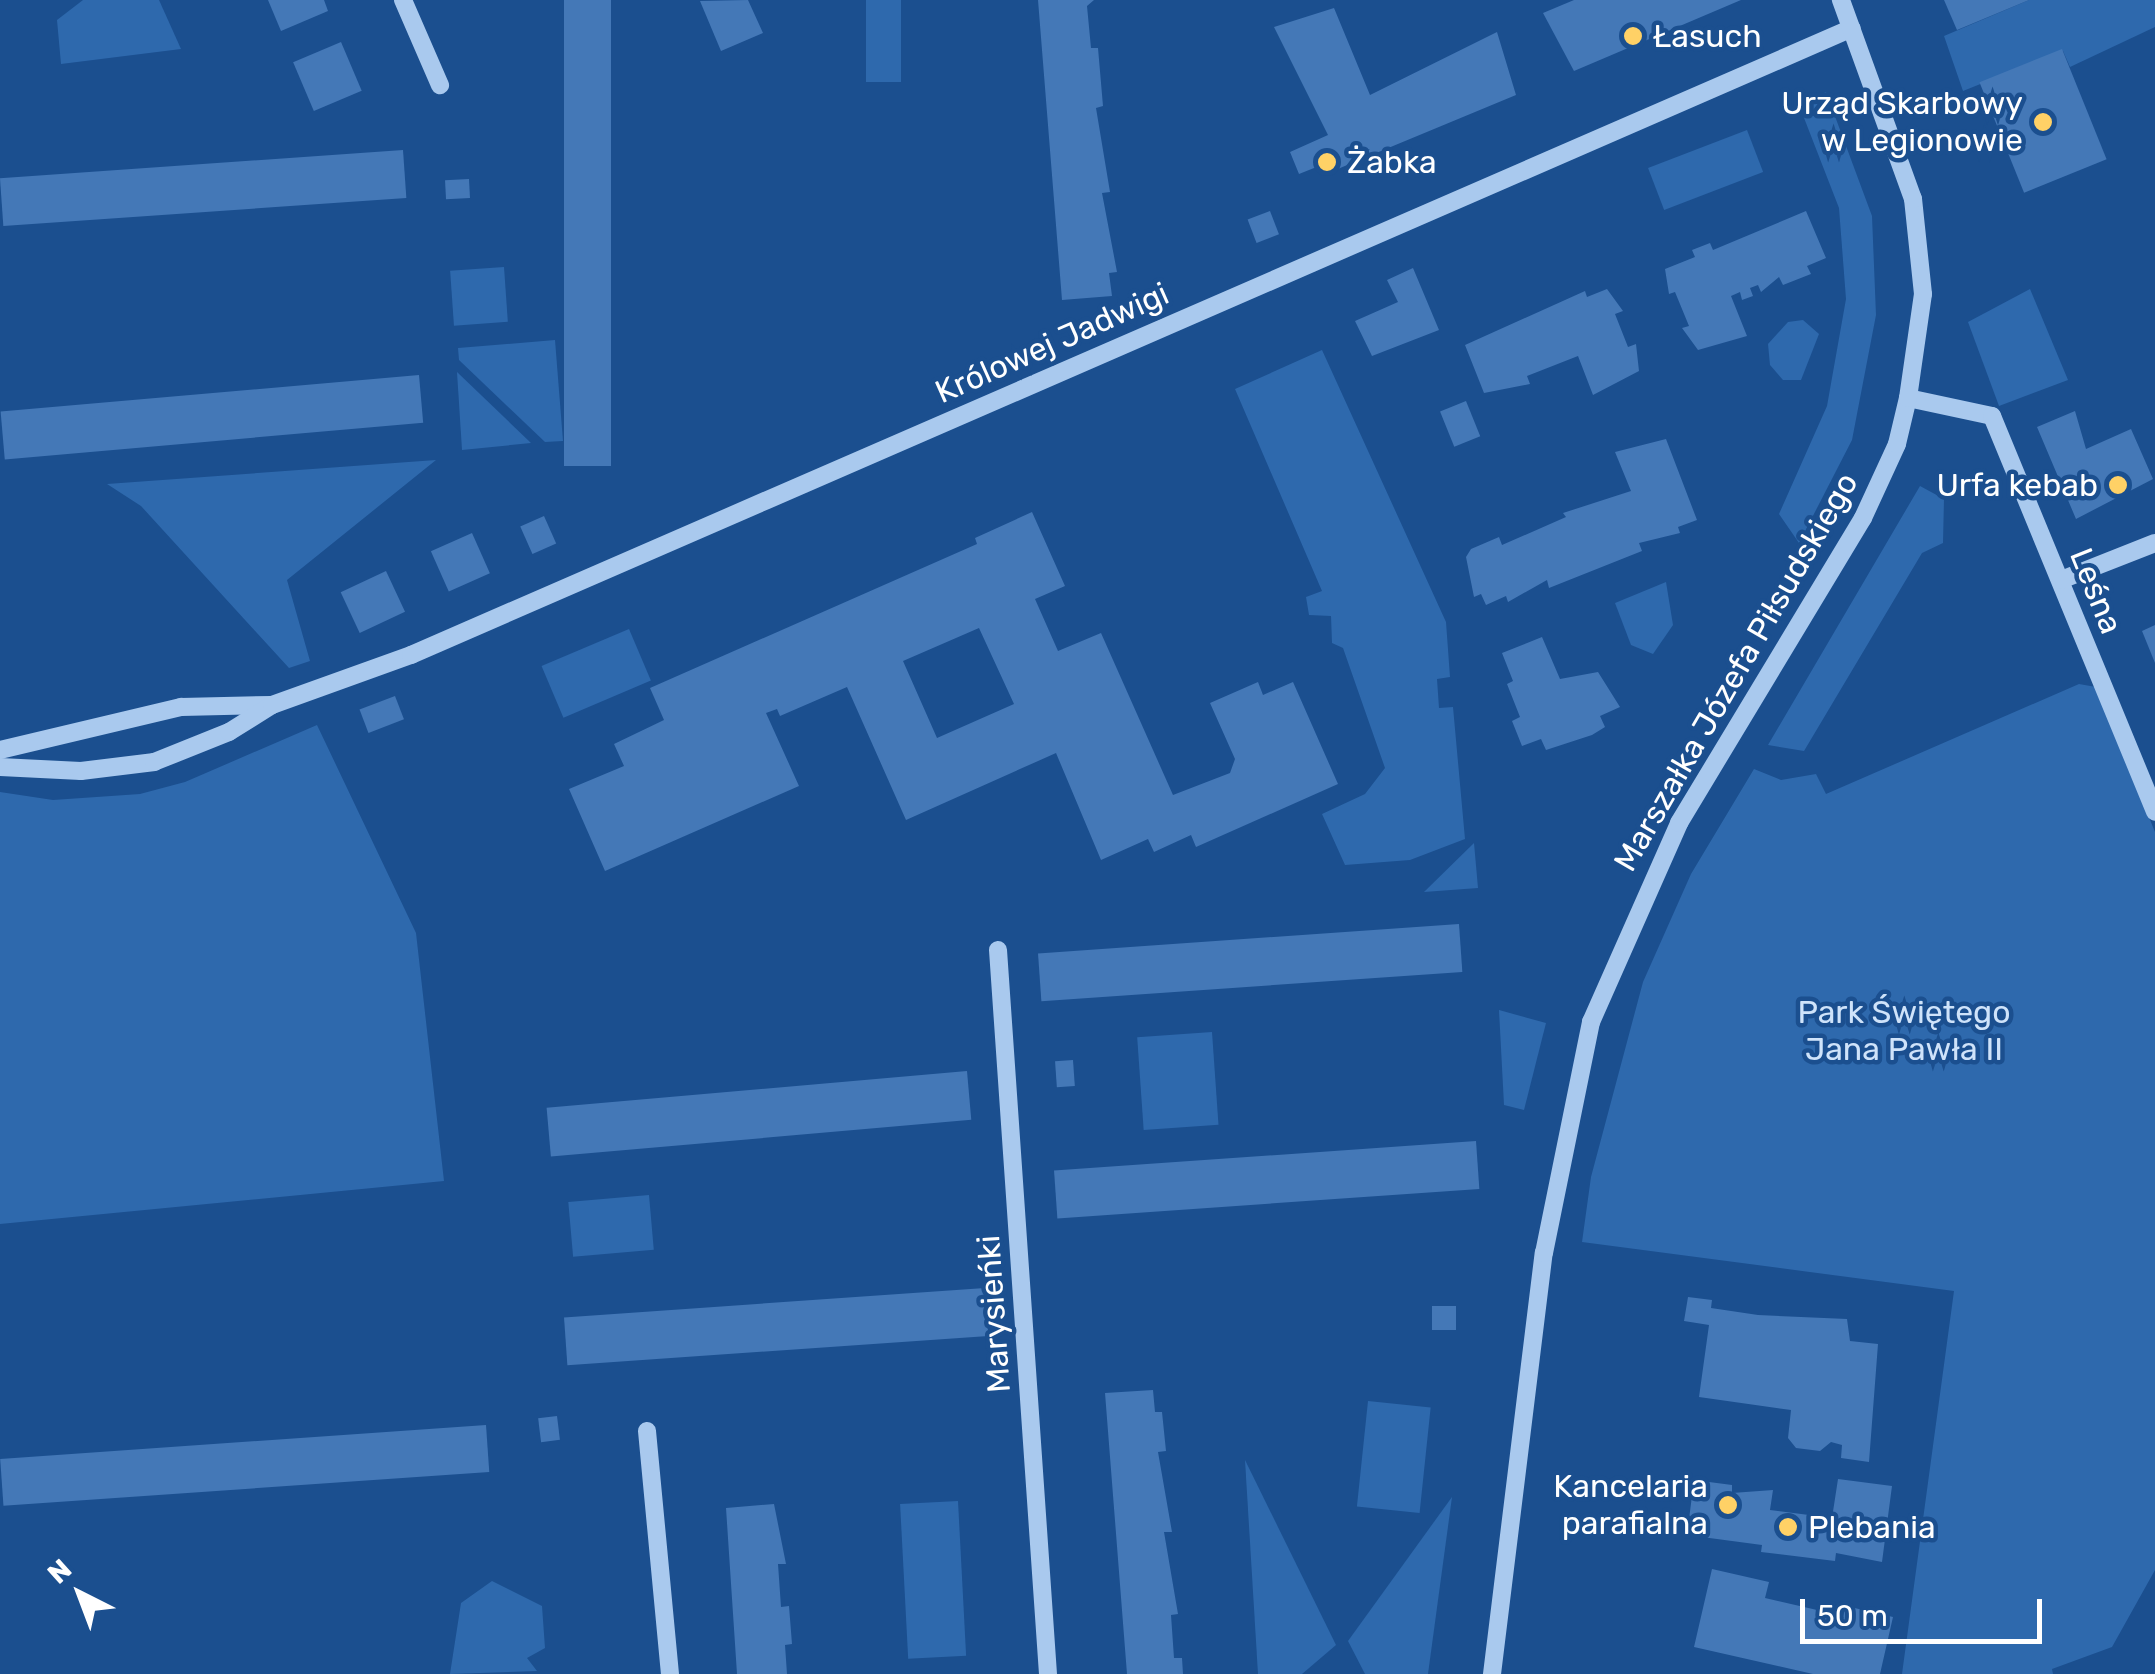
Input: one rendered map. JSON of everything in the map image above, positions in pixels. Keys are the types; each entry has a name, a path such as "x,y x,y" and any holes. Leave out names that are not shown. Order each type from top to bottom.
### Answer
{"street":[{"path":"403,0 440,85"},
{"name":"Marszałka Józefa Piłsudskiego","path":"1492,1674 1544,1253 1591,1022 1679,824 1863,518 1897,444 1908,398 1923,294 1913,200 1841,0"},
{"name":"Królowej Jadwigi","path":"0,767 81,772 154,762 230,732 272,704 411,655 1852,28"},
{"name":"Leśna","path":"1908,398 1992,416 2155,812"},
{"path":"2061,580 2155,543"},
{"name":"Królowej Jadwigi","path":"0,750 181,707 272,704"},
{"name":"Marysieńki","path":"998,950 1048,1674"},
{"path":"647,1431 670,1674"}],"green space":[{"path":"83,0 159,0 181,49 61,64 57,20"},
{"path":"866,0 901,0 901,82 866,82"},
{"path":"2029,0 2155,0 2155,27 2070,67 2063,51 1963,91 1944,36"},
{"path":"1826,92 1872,216 1876,315 1852,440 1799,543 1779,514 1827,406 1846,299 1839,208 1799,105"},
{"path":"1747,130 1763,172 1664,210 1648,168"},
{"path":"504,267 508,322 454,326 450,271"},
{"path":"2030,289 2068,380 1999,406 1968,322"},
{"path":"1803,320 1819,334 1801,380 1783,380 1770,365 1768,344 1788,322"},
{"path":"555,340 563,441 545,442 459,360 458,348"},
{"path":"1322,350 1446,622 1450,677 1437,679 1439,708 1453,707 1465,839 1410,860 1345,865 1322,814 1365,794 1385,768 1343,648 1332,643 1331,616 1309,615 1306,597 1322,591 1235,389"},
{"path":"457,372 531,443 462,450"},
{"path":"436,460 287,580 310,661 289,668 141,506 107,484"},
{"path":"1920,486 1944,499 1943,543 1922,553 1804,751 1768,745"},
{"path":"1666,582 1673,625 1653,654 1631,645 1615,603"},
{"path":"629,629 651,681 563,718 542,666"},
{"name":"Park Świętego Jana Pawła II","path":"2079,684 2096,687 2155,832 2155,1570 2112,1647 2052,1669 2053,1674 1902,1674 1954,1291 1582,1242 1591,1177 1643,982 1691,874 1754,769 1781,780 1816,774 1826,794"},
{"path":"317,725 416,933 444,1181 0,1224 0,792 53,800 140,794 185,782"},
{"path":"1474,843 1478,888 1424,892"},
{"path":"1499,1010 1546,1023 1524,1110 1504,1105"},
{"path":"1212,1032 1218,1125 1144,1130 1137,1037"},
{"path":"649,1195 654,1250 573,1257 568,1202"},
{"path":"1368,1401 1431,1408 1420,1513 1357,1506"},
{"path":"1245,1460 1336,1645 1302,1674 1258,1674"},
{"path":"1452,1497 1428,1674 1365,1674 1348,1641"},
{"path":"958,1501 966,1656 908,1659 900,1504"},
{"path":"492,1581 542,1606 545,1648 527,1658 537,1671 450,1674 461,1603"}],"building":[{"path":"268,0 324,0 328,11 281,31"},
{"path":"564,0 611,0 611,466 564,466"},
{"path":"748,0 763,33 721,51 700,1"},
{"path":"1038,0 1094,0 1087,6 1091,48 1098,48 1103,106 1096,108 1110,192 1102,193 1117,272 1109,273 1112,296 1062,300"},
{"path":"1574,0 1741,0 1574,71 1543,13"},
{"path":"1944,0 2029,0 1957,30"},
{"path":"1334,8 1370,95 1497,32 1516,95 1328,173 1324,164 1299,174 1290,152 1328,135 1274,27"},
{"path":"341,42 362,91 314,111 293,62"},
{"name":"Urząd Skarbowy w Legionowie","path":"2062,49 2107,159 2024,193 1979,82"},
{"path":"403,150 406,198 3,226 0,178"},
{"path":"469,179 470,198 446,199 445,180"},
{"path":"1270,211 1279,234 1257,243 1248,220"},
{"path":"1806,211 1826,258 1807,266 1811,274 1783,285 1779,277 1761,292 1758,285 1750,288 1753,296 1742,300 1740,292 1731,296 1747,336 1698,350 1682,328 1689,326 1675,292 1669,294 1665,269 1695,257 1692,250 1710,243 1713,250"},
{"path":"1413,268 1439,330 1372,356 1355,321 1398,302 1387,280"},
{"path":"1607,289 1623,311 1615,314 1628,347 1636,344 1639,371 1593,395 1578,356 1527,376 1530,384 1484,393 1465,345 1585,291 1587,297"},
{"path":"419,375 423,423 5,459 1,412"},
{"path":"1466,401 1480,436 1454,447 1440,411"},
{"path":"2075,411 2086,449 2131,429 2153,479 2076,519 2037,427"},
{"path":"1666,439 1697,520 1678,527 1680,533 1639,543 1642,551 1549,588 1547,580 1508,602 1506,596 1486,605 1481,594 1474,597 1466,557 1471,549 1499,537 1502,545 1566,517 1563,513 1631,491 1615,452"},
{"path":"1032,512 1065,586 1035,599 1058,651 1101,633 1173,795 1230,773 1235,759 1210,703 1258,682 1263,695 1293,682 1338,784 1196,847 1191,835 1154,852 1148,839 1101,860 1056,753 906,820 847,687 780,716 777,709 766,713 799,786 605,871 569,789 624,766 614,744 664,720 650,688 977,544 975,538","holes":["979,628 1014,704 937,738 903,661"]},
{"path":"544,516 556,543 532,554 520,527"},
{"path":"472,533 490,573 449,591 431,551"},
{"path":"386,571 405,612 360,633 341,592"},
{"path":"2155,625 2155,663 2142,631"},
{"path":"1542,637 1560,679 1598,672 1620,707 1600,716 1605,727 1592,735 1546,750 1541,739 1522,746 1512,721 1520,717 1507,684 1513,681 1502,653"},
{"path":"395,696 404,719 368,733 360,710"},
{"path":"1459,924 1462,972 1041,1001 1038,953"},
{"path":"1073,1060 1075,1086 1057,1087 1055,1061"},
{"path":"967,1071 971,1120 551,1157 547,1108"},
{"path":"1476,1141 1479,1189 1057,1218 1054,1171"},
{"path":"985,1288 988,1336 567,1365 564,1317"},
{"path":"1688,1297 1712,1300 1711,1308 1758,1315 1847,1319 1850,1341 1878,1344 1869,1462 1841,1458 1842,1445 1831,1442 1820,1451 1796,1448 1788,1438 1791,1410 1699,1397 1709,1325 1684,1321"},
{"path":"1432,1306 1456,1306 1456,1330 1432,1330"},
{"path":"1153,1390 1155,1412 1162,1412 1166,1451 1158,1452 1172,1532 1164,1532 1178,1614 1171,1615 1174,1658 1182,1658 1183,1674 1127,1674 1105,1393"},
{"path":"557,1416 560,1440 541,1442 538,1418"},
{"path":"486,1425 489,1472 3,1506 0,1459"},
{"name":"Plebania","path":"1838,1479 1892,1486 1882,1562 1836,1553 1835,1561 1761,1552 1762,1545 1687,1535 1694,1480 1732,1485 1732,1493 1773,1490 1770,1510 1832,1518"},
{"path":"774,1504 786,1564 778,1564 781,1607 789,1606 792,1644 785,1645 787,1674 737,1674 726,1508"},
{"path":"1712,1569 1769,1582 1765,1598 1843,1616 1846,1606 1893,1617 1880,1674 1813,1674 1694,1647"}],"place":[{"name":"Łasuch","path":"1633,36"},
{"name":"Urząd Skarbowy w Legionowie","path":"2043,122"},
{"name":"Żabka","path":"1327,162"},
{"name":"Urfa kebab","path":"2118,485"},
{"name":"Kancelaria parafialna","path":"1728,1505"},
{"name":"Plebania","path":"1788,1527"}]}
